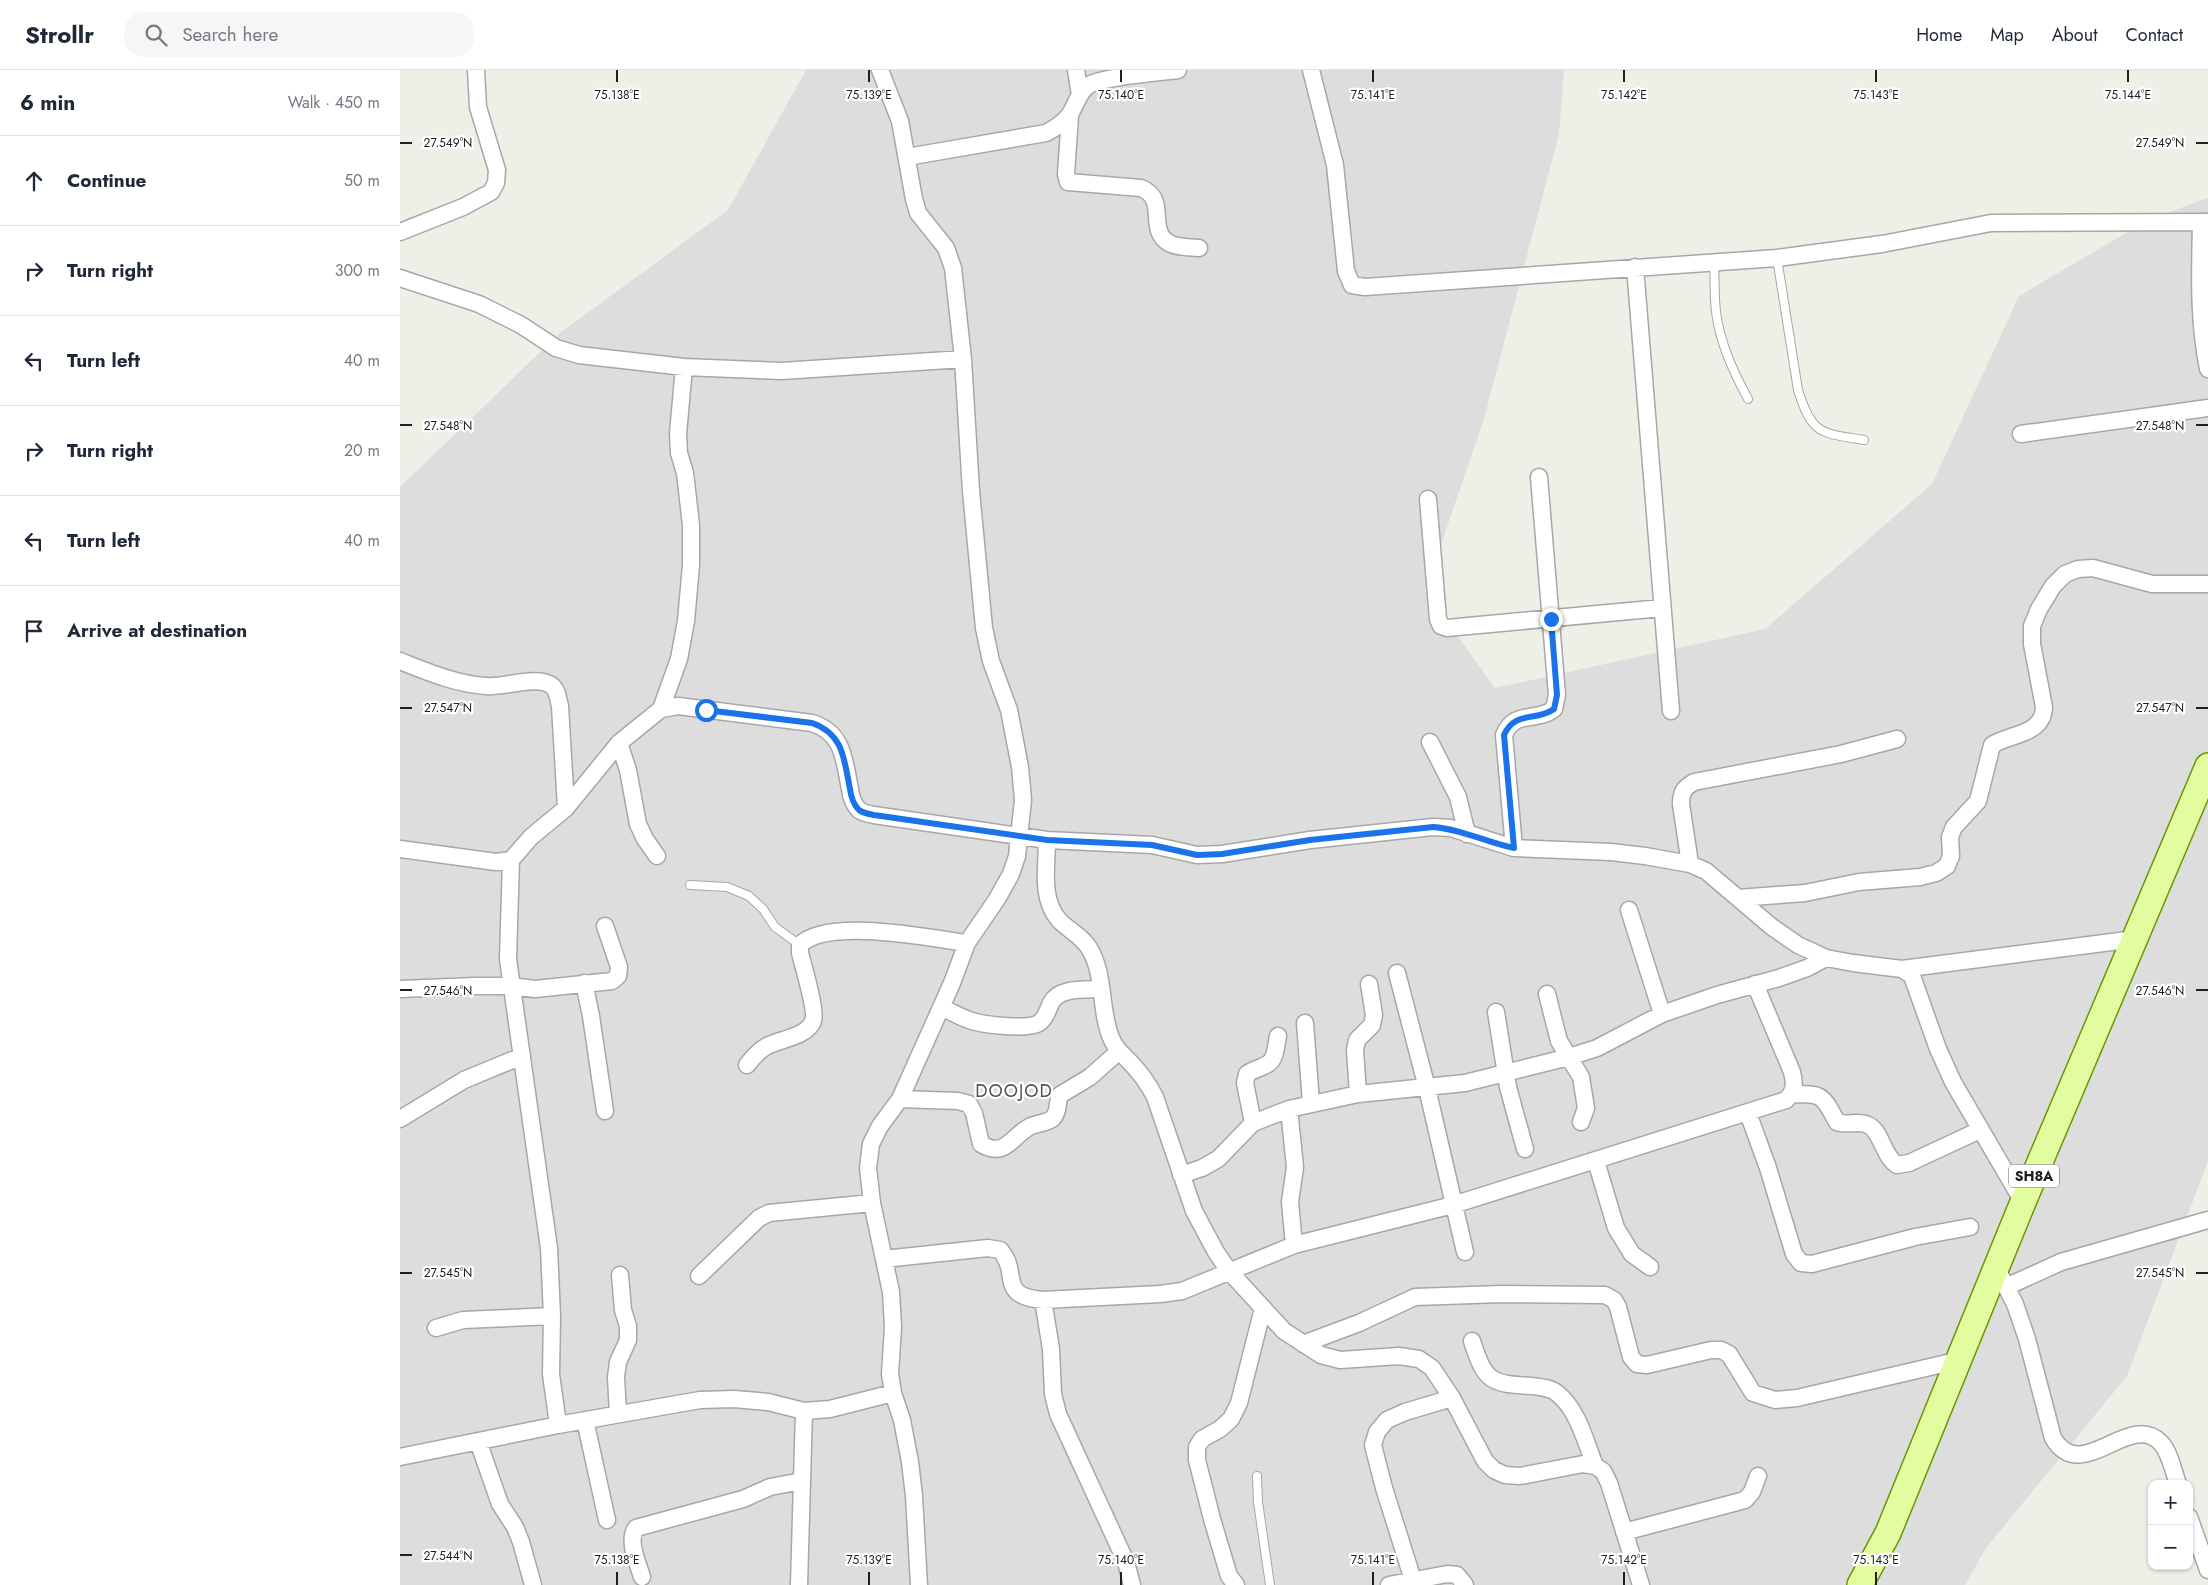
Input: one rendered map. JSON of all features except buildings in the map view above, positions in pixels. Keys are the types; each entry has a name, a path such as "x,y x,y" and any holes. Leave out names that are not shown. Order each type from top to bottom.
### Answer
{"main road":[{"name":"SH8A","path":"1860,1585 1888,1533 1960,1360 2002,1278 2023,1202 2208,766"}],"street":[{"path":"400,232 463,206 490,192 496,183 497,170 478,107 476,70"},
{"path":"880,70 900,121 918,213 946,248 953,268 963,359 971,491 984,628 991,661 1009,710 1020,767 1023,800 1017,856 1011,874 997,899 967,942 941,1007 900,1099 880,1126 871,1144 868,1168 872,1203 891,1292 893,1327 890,1374 893,1393 902,1420 910,1462 914,1496 919,1585"},
{"path":"1076,70 1080,95"},
{"path":"1178,70 1102,80 1089,85 1080,95 1070,116 1066,174 1068,182 1140,188 1150,192 1155,199 1159,230 1162,238 1170,244 1199,248"},
{"path":"1311,70 1335,165 1346,272 1352,285 1365,287 1777,258 1882,244 1991,223 2204,222 2199,299 2202,338 2208,369"},
{"path":"907,157 1046,133 1058,127 1070,116"},
{"path":"1636,267 1671,711"},
{"path":"400,278 480,304 522,325 556,348 579,355 684,367 782,371 963,359"},
{"path":"661,709 679,659 686,621 691,565 691,524 685,473 679,452 678,434 684,367"},
{"path":"2021,434 2208,408"},
{"path":"1514,848 1504,735 1509,724 1519,719 1547,714 1554,709 1557,695 1538,477"},
{"path":"1428,499 1438,619 1441,626 1447,628 1662,608"},
{"path":"1738,898 1805,892 1858,882 1920,877 1936,873 1947,866 1951,856 1950,837 1954,827 1978,801 1992,745 2038,726 2044,718 2044,707 2032,644 2032,626 2039,609 2053,586 2065,574 2078,569 2093,568 2152,584 2208,584"},
{"path":"400,661 439,677 473,685 488,687 537,682 551,685 558,693 560,706 566,808"},
{"path":"558,1425 552,1374 549,1248 508,959 511,860 531,837 566,808 619,743 661,709 678,706 812,723 826,727 836,738 844,758 852,801 860,811 874,815 1047,840 1152,845 1197,855 1222,854 1310,840 1433,827 1451,828 1514,848 1619,853 1690,864 1706,871 1772,927 1798,944 1826,958 1853,964 1902,969 2136,939"},
{"path":"1690,864 1681,804 1681,795 1686,786 1694,782 1841,754 1897,739"},
{"path":"1430,742 1458,797 1467,834"},
{"path":"619,743 628,770 638,824 645,839 657,856"},
{"path":"1047,840 1046,894 1050,910 1089,948 1096,964 1111,1038 1118,1052 1146,1080 1155,1097 1194,1211 1216,1252 1229,1271 1284,1331 1321,1355 1340,1360 1399,1356 1419,1359 1432,1368 1452,1398 1485,1461 1494,1470 1505,1475 1520,1476 1583,1464 1595,1466 1603,1471 1609,1483 1641,1585"},
{"path":"400,849 496,862 511,860"},
{"path":"1629,910 1662,1014"},
{"path":"400,989 511,986 535,989 612,981 618,976 619,967 605,926"},
{"path":"747,1064 761,1050 806,1029 813,1021 814,1011 800,953 800,945 814,935 834,931 855,930 967,942"},
{"path":"1181,1175 1202,1168 1218,1159 1253,1123 1289,1109 1358,1094 1426,1088 1506,1074 1568,1057 1597,1048 1662,1014 1807,968 1826,958"},
{"path":"1902,969 1912,976 1938,1049 1953,1082 2023,1202"},
{"path":"1397,973 1464,1252"},
{"path":"584,984 591,1016 605,1111"},
{"path":"1358,1094 1355,1050 1357,1040 1372,1025 1374,1015 1369,984"},
{"path":"884,1259 988,1248 1000,1250 1006,1256 1012,1287 1028,1299 1043,1300 1160,1294 1182,1290 1294,1245 1453,1205 1596,1161 1748,1113 1786,1100 1793,1094 1795,1084 1792,1072 1755,984"},
{"path":"941,1007 971,1021 994,1025 1028,1026 1038,1023 1046,1014 1053,999 1062,992 1101,989"},
{"path":"1547,994 1559,1041 1568,1057 1575,1064 1581,1077 1586,1108 1581,1122"},
{"path":"1496,1012 1506,1074 1525,1149"},
{"path":"1305,1023 1311,1103"},
{"path":"1253,1123 1245,1083 1246,1074 1255,1068 1269,1064 1273,1057 1278,1036"},
{"path":"900,1099 958,1101 969,1104 974,1113 982,1144 990,1149 1002,1148 1011,1144 1022,1131 1053,1118 1058,1111 1060,1095 1090,1077 1118,1052"},
{"path":"400,1119 464,1080 522,1056"},
{"path":"1793,1094 1820,1096 1825,1100 1837,1122 1845,1125 1867,1124 1873,1128 1890,1160 1897,1165 1909,1163 1980,1130"},
{"path":"1289,1109 1295,1167 1290,1202 1294,1245"},
{"path":"1748,1113 1768,1168 1794,1254 1801,1262 1812,1264 1915,1237 1970,1227"},
{"path":"1596,1161 1616,1228 1632,1254 1650,1267"},
{"path":"699,1276 759,1218 770,1213 872,1203"},
{"path":"2177,1480 2167,1452 2159,1441 2148,1435 2135,1435 2083,1454 2070,1455 2058,1447 2053,1438 2028,1339 2015,1304 2002,1278 2208,1220"},
{"path":"618,1414 616,1378 618,1362 628,1340 628,1326 623,1310 620,1275"},
{"path":"1303,1344 1359,1323 1415,1297 1565,1294 1605,1295 1614,1300 1618,1307 1631,1358 1638,1364 1647,1365 1711,1350 1721,1350 1729,1354 1753,1393 1775,1400 1841,1388 1960,1360"},
{"path":"1043,1300 1051,1349 1053,1394 1058,1414 1126,1562 1132,1585"},
{"path":"1236,1585 1229,1576 1212,1519 1197,1460 1197,1447 1202,1439 1220,1429 1231,1419 1239,1403 1263,1308"},
{"path":"436,1328 463,1320 552,1316"},
{"path":"1472,1341 1483,1371 1499,1383 1541,1387 1557,1392 1567,1403 1577,1420 1595,1466"},
{"path":"400,1457 558,1425 700,1400 768,1402 804,1411 830,1409 893,1393"},
{"path":"1452,1398 1405,1412 1386,1420 1377,1432 1373,1445 1384,1488 1401,1583 1452,1575 1457,1576 1466,1585"},
{"path":"799,1585 804,1411"},
{"path":"585,1420 607,1520"},
{"path":"478,1441 500,1504 516,1527 522,1542 533,1585"},
{"path":"1624,1532 1745,1500 1752,1492 1758,1476"},
{"path":"642,1577 632,1542 632,1534 636,1528 742,1499 770,1487 802,1481"},
{"path":"2192,1525 2208,1570"}],"lane":[{"path":"1777,258 1798,390 1803,407 1811,423 1823,432 1864,440"},
{"path":"1714,262 1716,312 1722,339 1732,370 1748,398"},
{"path":"690,886 727,887 749,896 763,909 774,927 800,945"},
{"path":"1257,1476 1258,1502 1270,1585"}],"shaded area":[{"path":"806,70 1564,70 1559,134 1484,419 1425,591 1495,688 1765,629 1932,484 2019,296 2148,220 2208,198 2208,1161 2127,1376 1986,1548 1965,1585 400,1585 400,487 560,333 728,210"}],"district":[{"name":"DOOJOD","path":"1014,1091"}],"route":[{"path":"706,710 812,723 826,727 836,738 844,758 852,801 860,811 874,815 1047,840 1084,840 1152,845 1197,855 1222,854 1310,840 1433,827 1451,828 1493,843 1514,848 1504,735 1509,724 1519,719 1547,714 1554,709 1557,695 1551,619"}]}
